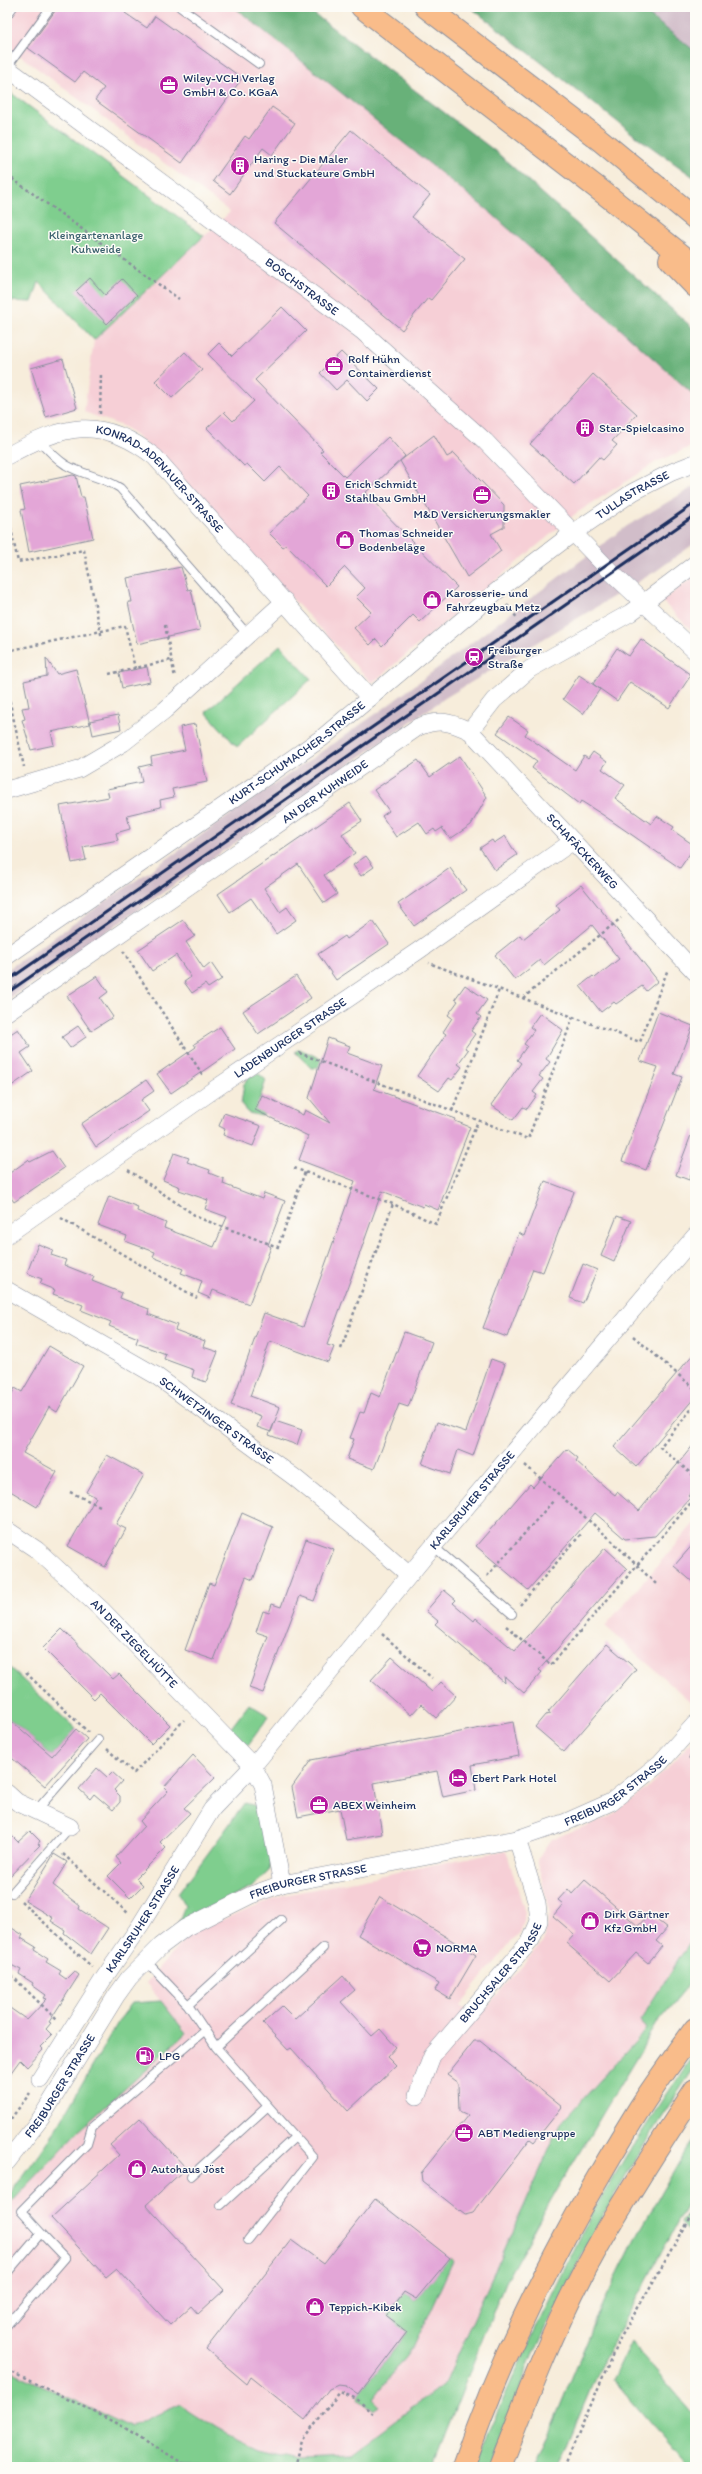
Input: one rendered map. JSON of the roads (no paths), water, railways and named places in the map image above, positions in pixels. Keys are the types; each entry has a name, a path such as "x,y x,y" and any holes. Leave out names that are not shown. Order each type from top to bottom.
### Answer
{"main road":[{"path":"362,7 609,197 695,266"},
{"path":"426,7 600,140 695,218"},
{"path":"609,197 695,286"},
{"path":"462,2467 512,2344 566,2232 637,2112 695,2029"},
{"path":"500,2467 542,2358 593,2254 629,2191 695,2090"}],"street":[{"name":"BOSCHSTRASSE","path":"7,68 362,331 480,436 573,533"},
{"name":"KONRAD-ADENAUER-STRASSE","path":"7,456 38,439 59,431 99,428 136,442 155,457 370,698"},
{"name":"TULLASTRASSE","path":"573,533 633,492 672,472 695,463"},
{"path":"573,533 695,651"},
{"name":"KURT-SCHUMACHER-STRASSE","path":"7,956 322,738 497,592 573,533"},
{"path":"470,731 494,700 530,670 645,602 695,564"},
{"path":"7,790 79,769 144,728 285,601"},
{"name":"AN DER KUHWEIDE","path":"7,1012 418,727 435,721 452,722 470,731"},
{"name":"SCHAFÄCKERWEG","path":"470,731 695,972"},
{"name":"LADENBURGER STRASSE","path":"7,1235 212,1091 287,1042 418,951 573,841"},
{"name":"KARLSRUHER STRASSE","path":"40,2079 104,1978 141,1924 212,1809 252,1766 511,1452 695,1236"},
{"name":"SCHWETZINGER STRASSE","path":"7,1290 161,1379 294,1477 354,1526 409,1575"},
{"name":"AN DER ZIEGELHÜTTE","path":"7,1530 37,1550 96,1604 252,1766"},
{"name":"FREIBURGER STRASSE","path":"10,2152 41,2118 116,1996 146,1961 185,1928 221,1909 282,1884 517,1838 566,1822 611,1802 660,1764 695,1724"},
{"path":"252,1766 263,1785 282,1884"},
{"path":"7,1793 17,1802 70,1827"},
{"name":"BRUCHSALER STRASSE","path":"417,2096 432,2056 531,1940 539,1921 537,1903 517,1838"}],"lane":[{"path":"7,15 13,7"},
{"path":"7,68 51,7"},
{"path":"180,7 259,64"},
{"path":"38,439 56,458 67,466 110,481 120,488 248,635"},
{"path":"433,1546 512,1614"},
{"path":"36,1811 98,1740"},
{"path":"12,1893 70,1827"},
{"path":"188,2005 281,1920"},
{"path":"216,2047 323,1948"},
{"path":"146,1961 188,2005 216,2047 313,2157 248,2240"},
{"path":"7,2326 65,2258 21,2211 87,2144 92,2127 204,2031"},
{"path":"191,2176 268,2106"},
{"path":"221,2205 295,2137"},
{"path":"7,2273 41,2233"}],"railway":[{"path":"7,981 695,503"},
{"path":"7,993 695,515"}],"place":[{"name":"Wiley-VCH Verlag GmbH & Co. KGaA","path":"169,85"},
{"name":"Haring - Die Maler und Stuckateure GmbH","path":"240,166"},
{"name":"Rolf Hühn Containerdienst","path":"334,366"},
{"name":"Star-Spielcasino","path":"585,428"},
{"name":"Erich Schmidt Stahlbau GmbH","path":"331,491"},
{"name":"M&D Versicherungsmakler","path":"482,495"},
{"name":"Thomas Schneider Bodenbeläge","path":"345,540"},
{"name":"Karosserie- und Fahrzeugbau Metz","path":"432,600"},
{"name":"Freiburger Straße","path":"474,657"},
{"name":"Ebert Park Hotel","path":"458,1778"},
{"name":"ABEX Weinheim","path":"319,1805"},
{"name":"Dirk Gärtner Kfz GmbH","path":"590,1921"},
{"name":"NORMA","path":"422,1948"},
{"name":"LPG","path":"145,2056"},
{"name":"ABT Mediengruppe","path":"464,2133"},
{"name":"Autohaus Jöst","path":"137,2169"},
{"name":"Teppich-Kibek","path":"315,2307"}],"park label":[{"name":"Kleingartenanlage Kuhweide","path":"96,242"}]}
